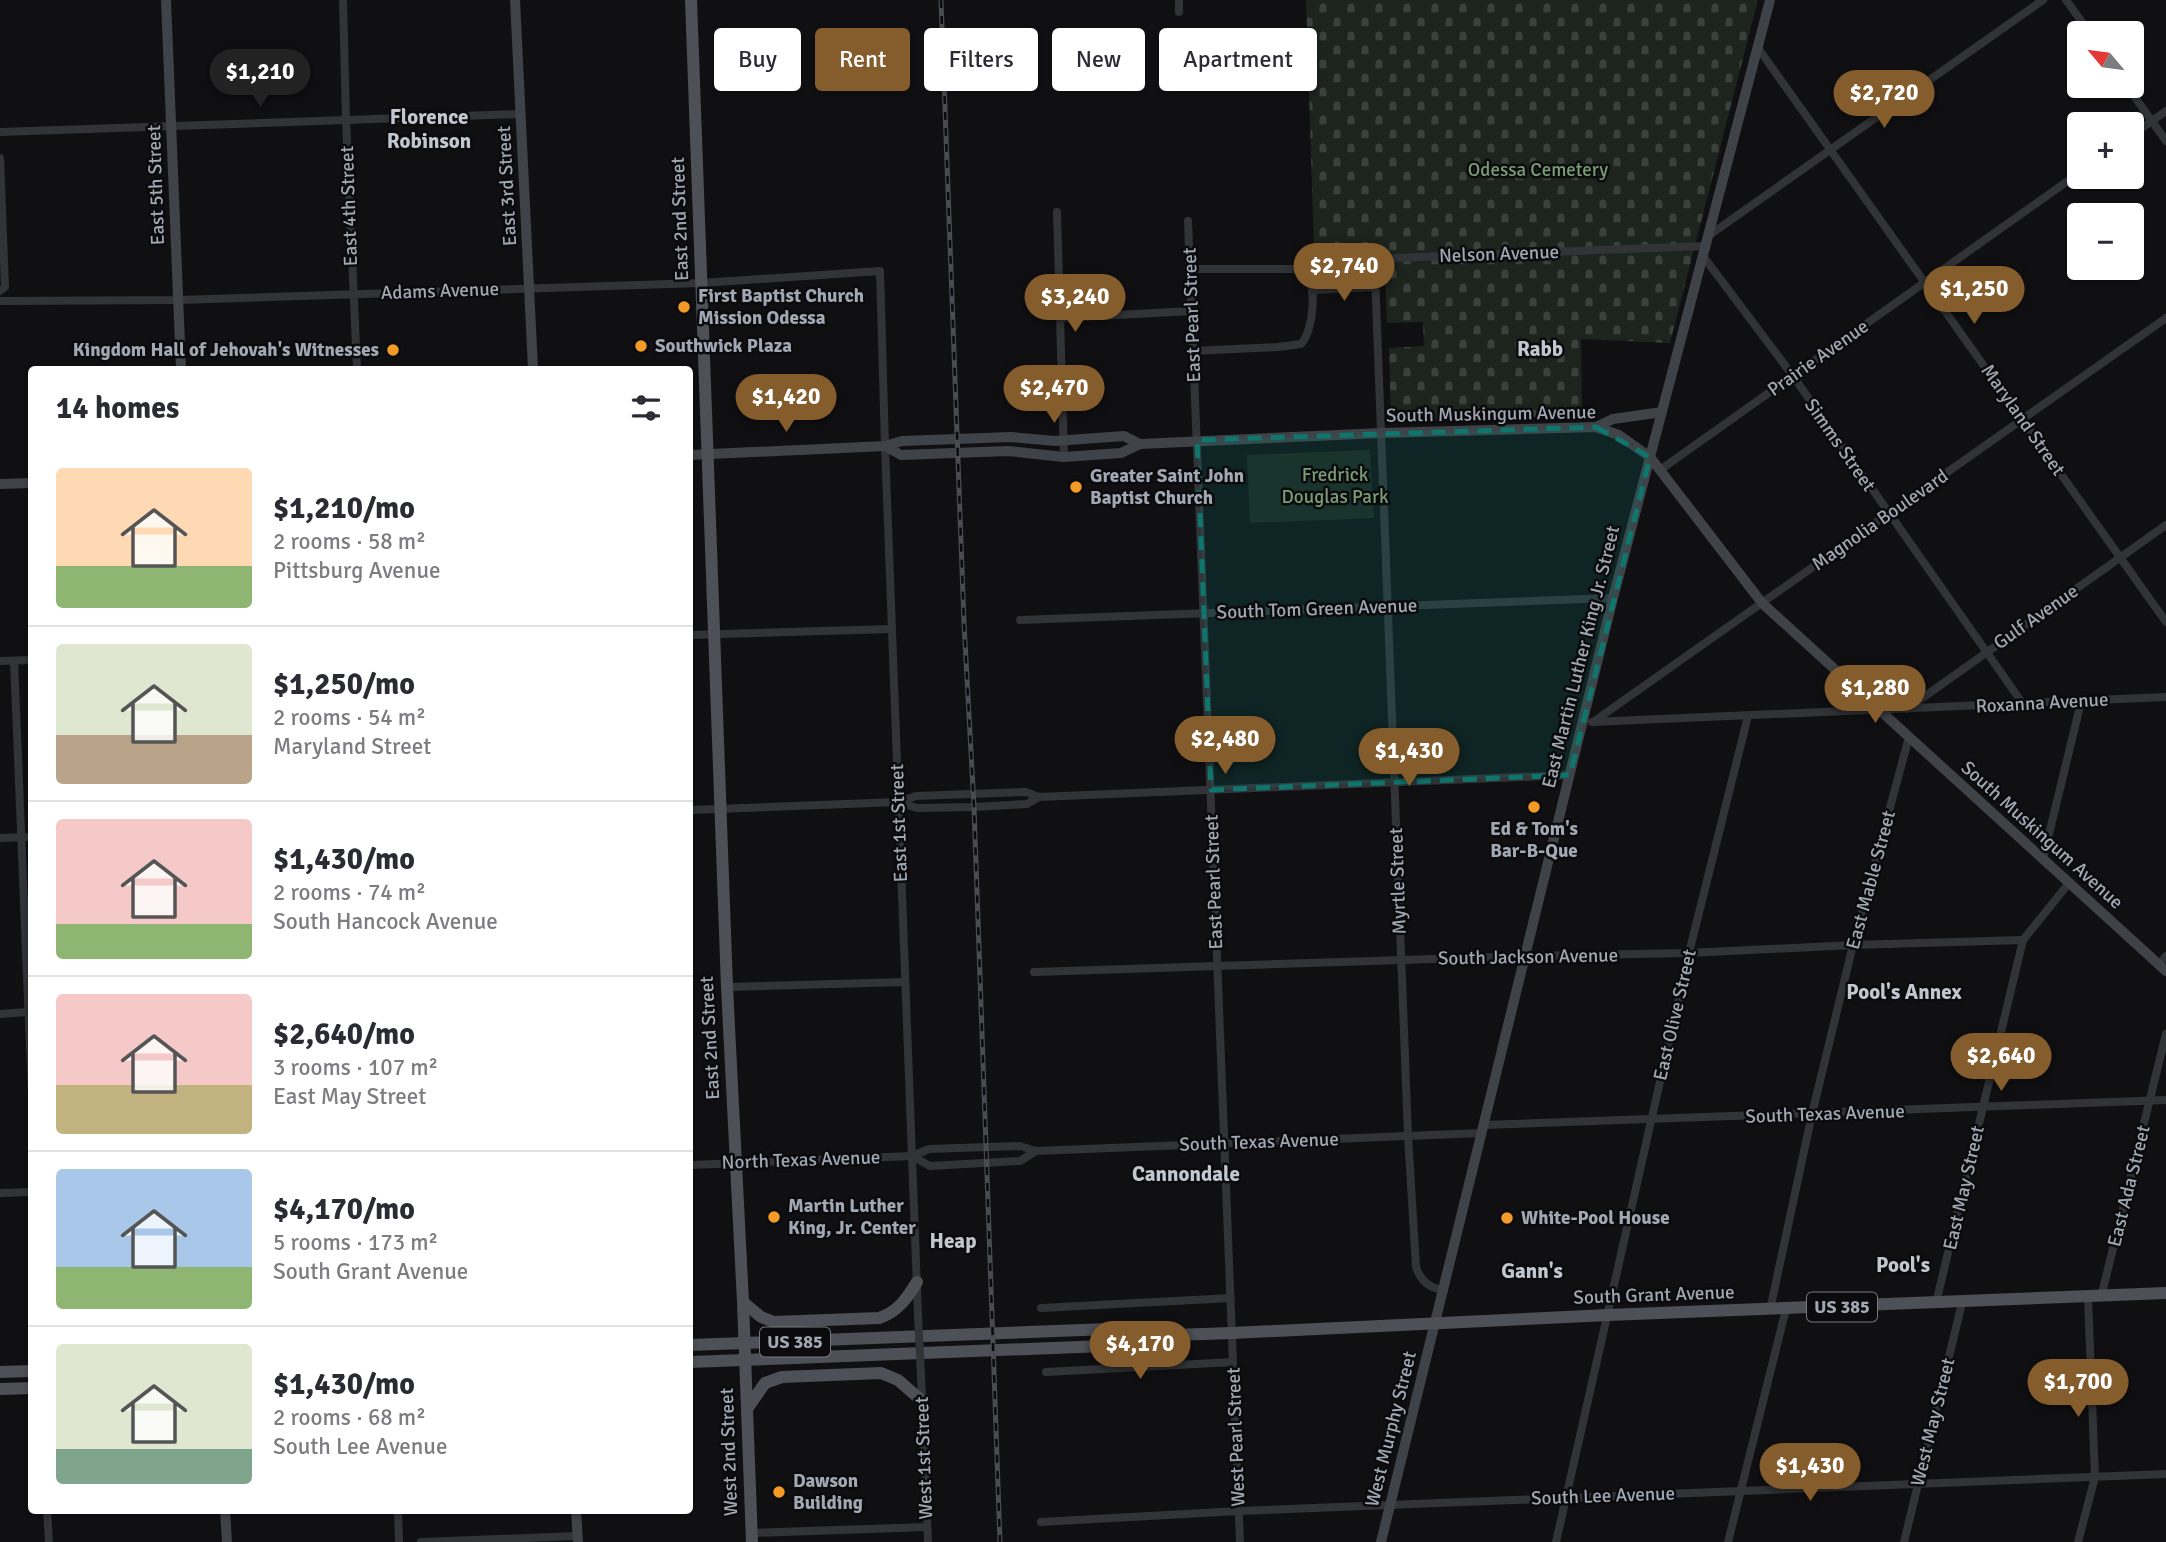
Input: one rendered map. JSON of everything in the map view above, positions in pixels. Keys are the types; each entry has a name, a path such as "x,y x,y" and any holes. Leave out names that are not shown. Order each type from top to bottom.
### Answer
{"main road":[{"name":"East 2nd Street","path":"691,0 727,987 744,1360"},
{"path":"743,1302 761,1317 774,1322 872,1319 886,1316 896,1310 917,1282"},
{"name":"South Grant Avenue","path":"744,1360 1104,1346 1144,1336 2166,1293"},
{"name":"South Grant Avenue","path":"744,1343 1108,1329 1144,1336"},
{"name":"US 385","path":"693,1345 744,1343"},
{"name":"US 385","path":"693,1362 744,1360"},
{"name":"West 2nd Street","path":"744,1360 752,1538"},
{"path":"0,1372 28,1371"},
{"path":"746,1409 765,1383 782,1377 881,1373 898,1380 921,1400"},
{"path":"0,1389 28,1388"}],"street":[{"name":"East 5th Street","path":"166,0 181,366"},
{"name":"East 4th Street","path":"343,0 357,366"},
{"name":"East 3rd Street","path":"515,0 533,366"},
{"path":"1179,0 1179,12"},
{"name":"East Martin Luther King Jr. Street","path":"1435,1324 1570,775 1588,722 1613,598 1770,0"},
{"path":"1705,246 1830,150 2043,0"},
{"path":"2066,0 2081,21"},
{"name":"Maryland Street","path":"1758,48 2166,622"},
{"path":"2136,98 2166,141"},
{"path":"2144,127 2166,111"},
{"path":"0,132 520,114"},
{"path":"0,158 5,287 0,292"},
{"name":"Prairie Avenue","path":"1660,470 2067,181"},
{"path":"1057,212 1064,457"},
{"name":"East Pearl Street","path":"1188,221 1232,1333"},
{"name":"Nelson Avenue","path":"1375,287 1378,268 1394,258 1705,246"},
{"name":"Simms Street","path":"1705,246 2023,704"},
{"path":"1190,269 1294,269 1307,276 1313,290 1308,333 1301,344 1194,351"},
{"name":"Adams Avenue","path":"0,301 178,300 701,283 880,271"},
{"name":"East 1st Street","path":"880,271 921,1375"},
{"path":"1313,290 1375,287"},
{"name":"Myrtle Street","path":"1375,287 1408,1136 1416,1267 1425,1283 1444,1292"},
{"path":"1060,317 1192,311"},
{"name":"Magnolia Boulevard","path":"1588,722 1762,603 2166,318"},
{"path":"1596,427 1614,419 1662,412"},
{"name":"South Muskingum Avenue","path":"885,446 901,455 1008,451 1064,457 1121,453 1140,444 1197,440 1596,427 1619,435 1650,457 1762,603 2069,883 2164,964"},
{"name":"South Muskingum Avenue","path":"885,446 902,441 1011,437 1064,440 1124,436 1140,444"},
{"path":"693,455 885,446"},
{"path":"0,484 28,483"},
{"name":"Gulf Avenue","path":"1907,709 2166,525"},
{"name":"South Tom Green Avenue","path":"1020,620 1613,598"},
{"path":"693,635 892,629"},
{"path":"0,661 28,660"},
{"path":"0,1014 28,1012 14,661"},
{"name":"Roxanna Avenue","path":"1588,722 2166,697"},
{"path":"2043,859 2081,702"},
{"name":"East Olive Street","path":"1556,1542 1689,953 1748,716"},
{"name":"East Mable Street","path":"1770,1310 1812,1114 1853,945 1909,737"},
{"path":"693,810 898,802 917,808 974,807 1027,804 1039,797 1570,775"},
{"path":"0,838 28,837"},
{"name":"East May Street","path":"1936,1303 2023,940 2069,883"},
{"name":"South Jackson Avenue","path":"1034,972 1689,953 2023,940"},
{"path":"727,987 905,982"},
{"name":"East Ada Street","path":"2078,1542 2095,1477 2095,1298 2166,1034"},
{"name":"South Texas Avenue","path":"912,1156 929,1149 1020,1146 1036,1151 1408,1136 1651,1120 2166,1100"},
{"name":"South Texas Avenue","path":"912,1156 930,1166 1020,1161 1036,1151"},
{"name":"North Texas Avenue","path":"693,1165 912,1156"},
{"path":"0,1193 28,1192"},
{"path":"1041,1308 1231,1298"},
{"name":"West May Street","path":"1904,1542 1962,1303"},
{"path":"1728,1542 1786,1309"},
{"name":"West Murphy Street","path":"1381,1542 1435,1324"},
{"name":"West Pearl Street","path":"1232,1333 1240,1542"},
{"path":"1046,1371 1233,1362"},
{"name":"West 1st Street","path":"921,1375 928,1542"},
{"name":"South Lee Avenue","path":"1041,1522 1239,1511 2166,1474"},
{"path":"47,1514 49,1542"},
{"path":"225,1514 227,1542"},
{"path":"398,1514 399,1542"},
{"path":"421,1542 578,1539 576,1514"},
{"path":"752,1538 927,1527"}],"highlighted area":[{"path":"1596,427 1650,457 1570,775 1211,790 1197,440"}],"green space":[{"name":"Odessa Cemetery","path":"1306,0 1758,0 1670,343 1581,339 1582,415 1391,422 1389,348 1424,346 1423,322 1387,323 1384,247 1314,249 1309,91 1317,91 1317,28 1307,28"},
{"name":"Fredrick Douglas Park","path":"1370,450 1374,518 1250,523 1247,455"}],"railway":[{"path":"941,0 964,623 974,807 1000,1542"}],"place":[{"name":"First Baptist Church Mission Odessa","path":"684,307"},
{"name":"Southwick Plaza","path":"641,346"},
{"name":"Kingdom Hall of Jehovah's Witnesses","path":"393,350"},
{"name":"Greater Saint John Baptist Church","path":"1076,487"},
{"name":"Ed & Tom's Bar-B-Que","path":"1534,807"},
{"name":"Martin Luther King, Jr. Center","path":"774,1217"},
{"name":"White-Pool House","path":"1507,1218"},
{"name":"Dawson Building","path":"779,1492"}],"district":[{"name":"Florence Robinson","path":"429,129"},
{"name":"Rabb","path":"1540,349"},
{"name":"Pool's Annex","path":"1904,992"},
{"name":"Cannondale","path":"1186,1174"},
{"name":"Heap","path":"953,1241"},
{"name":"Pool's","path":"1903,1265"},
{"name":"Gann's","path":"1532,1271"}]}
